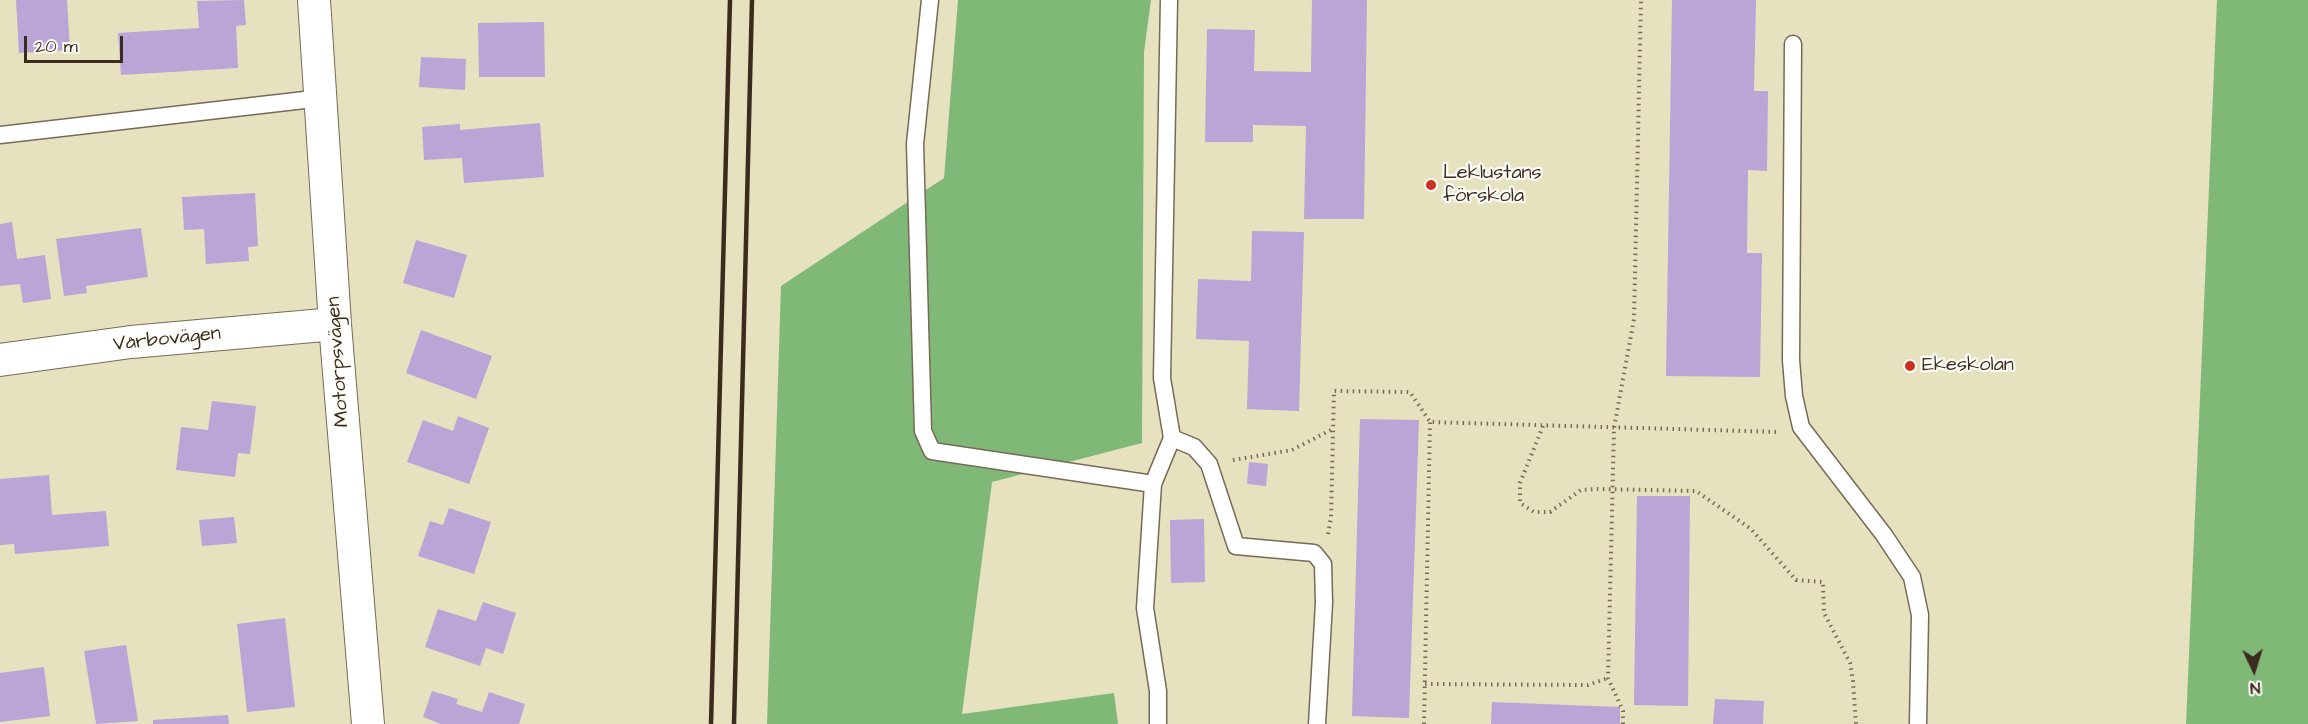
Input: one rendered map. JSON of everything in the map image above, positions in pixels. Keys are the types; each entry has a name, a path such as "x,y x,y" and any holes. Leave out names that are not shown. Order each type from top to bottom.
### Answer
{"street":[{"name":"Motorpsvägen","path":"314,0 335,324 368,724"},
{"name":"Vårbovägen","path":"0,360 131,342 335,324"}],"lane":[{"path":"930,0 915,144 923,431 932,451 1153,484"},
{"path":"1158,724 1158,691 1145,608 1153,484 1172,438 1162,378 1169,0"},
{"path":"1793,44 1791,360 1794,396 1801,427 1884,536 1912,577 1920,615 1918,724"},
{"path":"0,135 322,98"},
{"path":"1172,438 1194,447 1209,464 1236,546 1314,553 1323,564 1324,603 1317,724"}],"path":[{"path":"1623,724 1623,711 1608,678 1614,428 1634,319 1641,0"},
{"path":"1323,564 1331,517 1334,391 1410,392 1430,422 1424,724"},
{"path":"1430,422 1806,433"},
{"path":"1543,426 1520,483 1520,503 1534,512 1550,512 1581,490 1696,491 1751,529 1796,580 1823,582 1824,613 1850,663 1856,724"},
{"path":"1209,464 1292,450 1333,429"},
{"path":"1425,684 1588,685 1608,678"}],"green space":[{"path":"958,0 1151,0 1144,52 1142,443 992,482 962,714 1114,693 1118,724 767,724 781,286 944,178"},
{"path":"2217,0 2308,0 2308,724 2186,724"}],"building":[{"path":"16,0 67,0 70,50 19,53"},
{"path":"244,0 246,25 236,26 238,68 121,75 118,33 199,28 197,1"},
{"path":"1312,0 1367,0 1364,219 1304,219 1306,126 1253,125 1253,142 1205,142 1207,29 1255,30 1254,71 1311,72"},
{"path":"1672,0 1756,0 1754,91 1768,91 1767,171 1748,170 1747,253 1762,253 1760,377 1666,376"},
{"path":"544,22 545,77 479,77 478,23"},
{"path":"421,57 466,59 465,90 419,87"},
{"path":"540,123 544,177 464,183 462,158 424,160 422,127 460,124 460,130"},
{"path":"255,193 258,246 248,247 249,261 206,264 204,229 184,230 182,197"},
{"path":"12,222 17,259 45,255 51,299 23,303 20,284 0,286 0,224"},
{"path":"141,228 148,277 86,286 87,293 64,296 56,239"},
{"path":"1252,231 1304,232 1299,411 1247,409 1249,341 1196,339 1198,279 1251,281"},
{"path":"416,240 467,255 454,298 403,283"},
{"path":"421,330 492,356 476,399 406,373"},
{"path":"212,401 256,406 250,454 238,453 235,477 176,470 181,427 208,430"},
{"path":"458,416 489,428 469,484 407,462 423,420 453,431"},
{"path":"1360,419 1419,420 1409,718 1352,716"},
{"path":"1249,462 1268,464 1266,486 1247,484"},
{"path":"49,475 52,515 106,511 109,546 15,554 14,544 0,545 0,479"},
{"path":"1637,496 1690,496 1688,706 1634,705"},
{"path":"449,508 491,522 474,574 418,556 430,521 443,525"},
{"path":"234,517 237,543 202,546 199,520"},
{"path":"1204,519 1205,582 1171,583 1170,520"},
{"path":"483,602 516,613 503,654 486,648 480,666 425,647 438,609 476,621"},
{"path":"285,618 295,707 247,712 237,624"},
{"path":"126,645 138,721 96,724 84,651"},
{"path":"44,667 50,716 0,722 0,673"},
{"path":"432,691 458,699 456,704 482,712 489,692 525,704 519,724 441,724 423,717"},
{"path":"1715,699 1764,701 1763,724 1713,724"},
{"path":"1492,702 1620,707 1620,724 1491,724"},
{"path":"228,715 229,724 153,724 153,720"}],"railway":[{"path":"711,724 730,0"},
{"path":"734,724 752,0"}],"place":[{"name":"Leklustans förskola","path":"1431,185"},
{"name":"Ekeskolan","path":"1910,366"}]}
